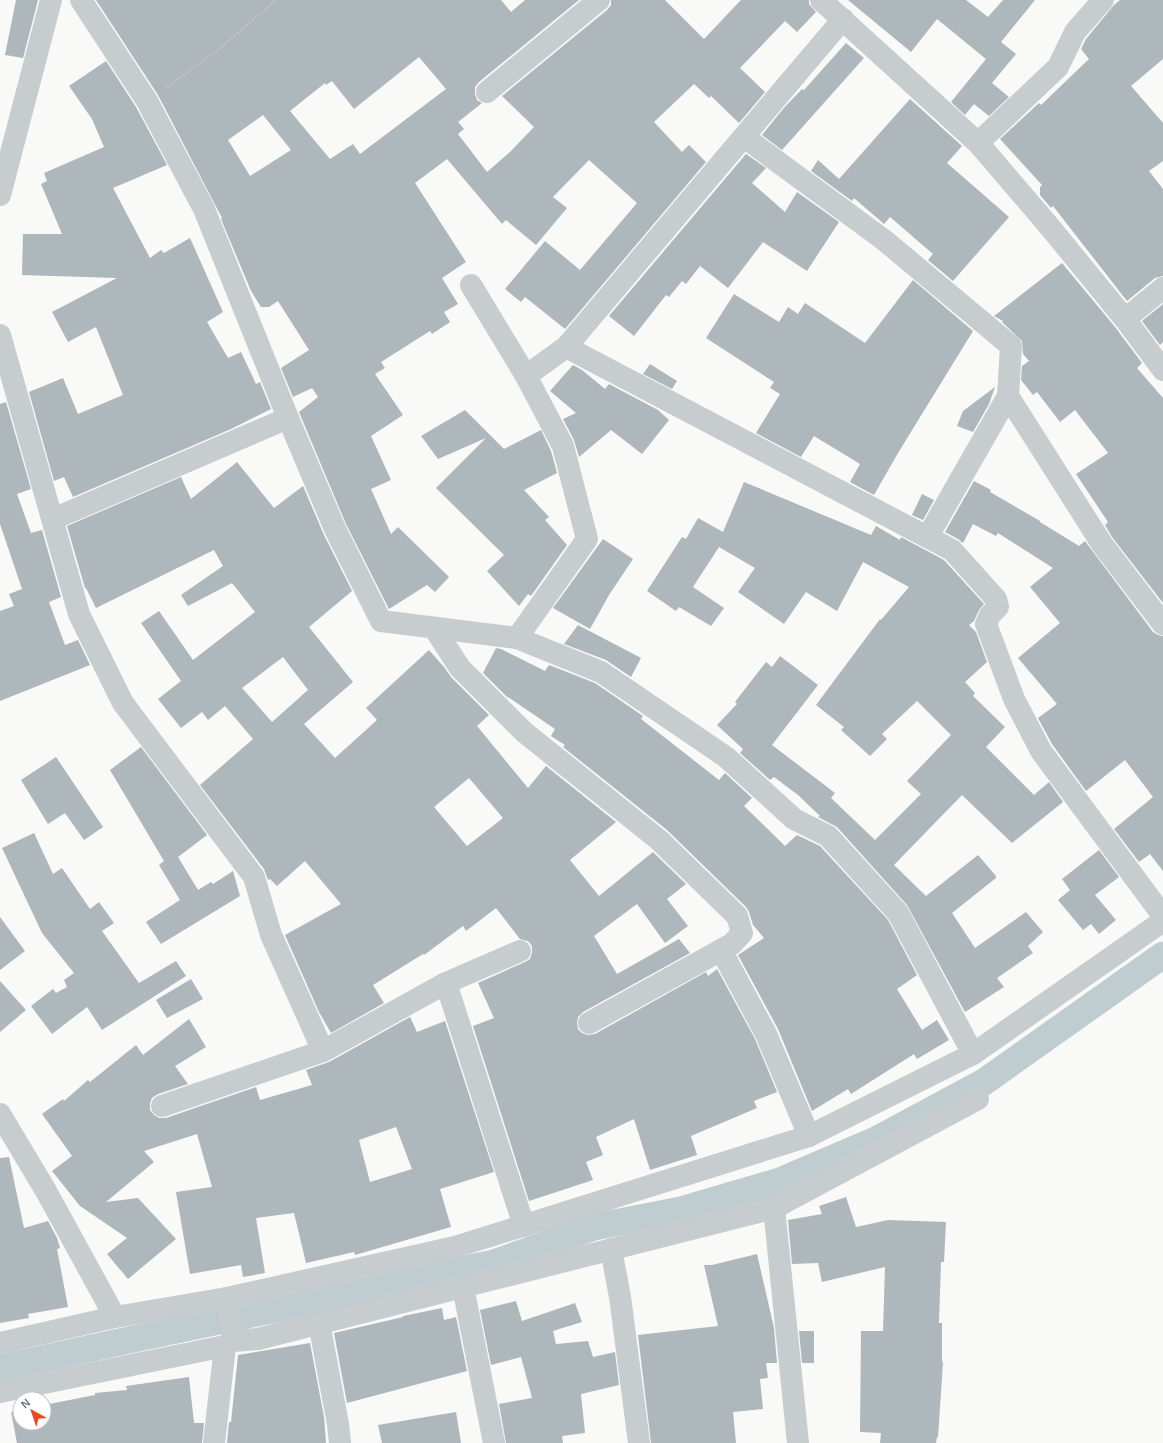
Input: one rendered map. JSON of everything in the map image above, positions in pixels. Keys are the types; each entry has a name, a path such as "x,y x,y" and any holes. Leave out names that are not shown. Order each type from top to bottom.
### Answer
{"street":[{"path":"0,195 51,0"},
{"path":"81,0 148,101 204,209 288,418 335,529 381,621 517,638 601,672 726,757 794,819 828,836 898,913 973,1054"},
{"path":"487,92 599,0"},
{"path":"821,0 978,143 1049,226 1125,319 1163,370"},
{"path":"978,143 1058,67 1075,32 1104,0"},
{"path":"526,376 566,347 843,20"},
{"path":"744,137 884,240 1011,346 1008,396 928,536"},
{"path":"471,285 526,376 563,446 587,539 517,638"},
{"path":"1125,319 1163,288"},
{"path":"0,335 79,614 123,703 254,877 270,935 323,1051"},
{"path":"566,347 928,536 952,550 996,599 998,607 990,615 986,624 1014,699 1041,751 1163,916"},
{"path":"1008,396 1102,544 1163,624"},
{"path":"53,518 288,418"},
{"path":"434,628 460,668 524,732 659,840 737,916 742,933 732,944 589,1023"},
{"path":"0,1392 229,1325 455,1247 809,1136 973,1054 1163,921"},
{"path":"721,950 766,1034 809,1136"},
{"path":"162,1106 323,1051 446,983 520,951"},
{"path":"446,983 524,1226"},
{"path":"0,1343 115,1317 229,1325 258,1339 774,1208 978,1099"},
{"path":"0,1114 46,1191 115,1317"},
{"path":"774,1208 798,1443"},
{"path":"611,1249 620,1297 639,1443"},
{"path":"463,1287 494,1443"},
{"path":"319,1323 338,1424 340,1443"},
{"path":"214,1443 229,1325"}],"path":[{"path":"148,101 218,50 276,0"}],"building":[{"path":"16,0 38,0 23,58 5,55"},
{"path":"96,0 501,0 511,12 525,0 579,0 479,82 475,87 477,100 482,103 458,122 464,129 458,134 487,172 511,151 534,127 502,96 607,10 611,5 611,0 665,0 704,39 741,0 809,0 809,4 816,12 797,32 785,21 740,68 765,92 739,123 711,96 709,98 694,84 654,122 682,152 689,145 706,162 565,329 525,297 521,302 505,289 545,241 580,270 637,203 589,160 553,197 567,208 536,245 506,220 502,224 447,159 415,183 466,262 442,278 458,304 444,312 450,322 432,334 430,331 381,362 385,368 375,374 403,415 371,436 391,480 371,489 391,534 398,527 449,577 435,592 427,585 389,609 346,524 299,412 318,397 312,388 293,397 281,368 309,350 278,301 269,307 261,307 251,291 221,219 222,218 158,95","holes":["419,57 446,89 360,154 353,144 330,159 290,111 325,83 326,85 332,81 354,109","263,115 291,150 250,176 228,140"]},
{"path":"848,0 966,0 988,17 1003,0 1035,0 1001,42 1016,54 992,83 1009,97 989,116 974,104 965,115 951,102 986,59 937,19 911,52"},
{"path":"1120,0 1163,0 1163,59 1131,86 1163,123 1163,161 1149,171 1163,189 1163,276 1155,278 1127,301 1053,206 1051,208 1040,195 1040,187 1042,185 1000,139 1039,103 1041,105 1089,59 1081,49 1086,39 1114,5"},
{"path":"846,43 864,58 782,150 762,135 783,109 802,89 804,90"},
{"path":"106,61 136,107 167,165 113,188 150,258 161,250 164,253 190,238 223,312 207,322 228,358 241,352 256,384 260,382 271,409 231,429 73,497 64,477 54,481 29,392 63,378 78,414 123,395 96,327 68,342 52,312 117,278 22,275 23,234 62,234 41,184 47,181 44,173 104,147 92,119 69,86"},
{"path":"910,99 962,146 947,163 1009,217 953,281 928,260 933,254 890,217 884,224 854,198 852,201 811,171 818,160 839,179"},
{"path":"746,154 766,168 752,183 785,212 797,192 839,222 807,271 763,242 728,288 700,266 686,284 682,281 669,297 666,295 634,336 609,316"},
{"path":"1062,263 1115,327 1142,363 1137,368 1163,398 1163,603 1112,537 1105,525 1108,522 1076,474 1108,453 1075,410 1060,422 1037,392 1033,395 1021,380 1022,366 1029,361 1023,354 1022,341 1002,322 1003,321 994,316"},
{"path":"913,280 973,331 874,495 850,482 860,464 814,436 801,457 756,433 780,394 770,388 774,382 706,338 734,294 779,322 788,307 798,314 805,303 865,343"},
{"path":"1163,304 1163,342 1160,345 1142,321"},
{"path":"650,364 677,381 672,389 643,374"},
{"path":"573,365 582,370 605,389 609,384 658,410 669,420 642,454 611,430 579,457 574,440 563,419 576,413 550,391"},
{"path":"995,387 989,404 973,432 957,426 963,411"},
{"path":"6,402 31,489 17,494 31,533 42,530 61,597 49,602 65,645 78,640 90,665 0,701 0,611 14,606 9,594 22,589 0,524 0,404"},
{"path":"465,410 504,449 541,430 551,451 557,473 524,490 549,517 545,520 567,545 531,596 528,594 519,606 487,571 504,555 436,488 486,438 438,459 421,436"},
{"path":"237,462 274,508 303,486 324,535 352,591 309,627 353,682 304,724 335,758 377,720 366,708 429,650 451,677 489,715 477,726 528,788 546,766 616,822 570,860 599,896 653,852 686,884 667,899 688,926 665,943 637,904 594,936 617,974 679,939 690,953 583,1012 578,1017 578,1029 582,1033 588,1035 595,1034 706,972 708,976 717,969 755,1039 777,1092 754,1101 757,1108 691,1136 697,1155 650,1170 634,1119 596,1137 603,1155 586,1162 593,1180 529,1201 473,1026 494,1018 478,983 525,962 530,959 532,953 532,946 528,941 520,939 496,908 466,931 463,926 424,955 423,954 373,985 384,1003 331,1033 319,1012 285,935 341,904 305,861 277,886 270,879 268,880 264,869 200,785 253,739 225,706 208,720 202,712 181,728 158,699 181,681 141,623 159,611 193,660 255,612 232,583 188,606 181,595 223,566 214,550 96,608 85,588 67,526 181,477 191,499","holes":["283,657 308,690 272,722 242,688","469,778 503,818 467,846 434,807"]},
{"path":"974,481 991,490 990,492 1079,546 1085,541 1153,632 1163,636 1163,871 1150,854 1139,862 1114,829 1153,797 1125,760 1086,791 1052,744 1038,718 1057,704 1018,658 1060,623 1030,587 1053,568 998,533 996,536 973,524 963,543 945,532"},
{"path":"744,482 871,535 876,526 900,540 901,537 944,560 984,604 979,610 974,621 969,625 976,632 987,662 965,682 975,693 973,696 1005,727 986,747 1034,795 1049,782 1063,802 1012,843 962,795 894,865 926,896 978,855 996,876 996,878 952,913 975,948 1026,912 1043,932 1028,946 1033,953 997,978 1004,987 965,1012 907,905 837,827 818,817 820,816 798,795 774,777 770,780 740,753 743,749 717,725 737,704 735,702 766,662 772,667 780,656 818,685 772,745 835,793 831,798 875,840 921,794 907,781 951,735 917,701 882,734 887,739 870,756 841,730 844,727 816,705 880,619 881,620 909,587 863,562 837,611 806,592 784,624 738,592 755,568 719,547 693,587 724,608 711,626 679,607 676,611 647,591 682,537 686,539 698,518 723,532"},
{"path":"922,494 934,500 923,520 912,515"},
{"path":"603,539 633,559 609,595 590,629 553,608"},
{"path":"578,625 641,658 631,677 606,660 564,644"},
{"path":"496,648 501,649 545,671 549,665 595,683 643,716 641,719 719,780 725,773 752,798 744,806 785,846 797,835 820,846 888,920 917,975 897,989 922,1030 937,1020 949,1040 917,1059 914,1054 851,1094 848,1089 812,1111 778,1029 738,955 764,938 753,925 746,907 667,830 563,747 565,745 551,736 555,729 508,698 483,673"},
{"path":"141,747 207,835 178,857 198,890 211,882 213,884 233,871 240,896 161,944 146,922 180,900 159,865 164,861 110,770"},
{"path":"56,757 103,827 84,840 65,813 48,824 21,780"},
{"path":"34,833 53,874 62,868 90,909 99,902 114,923 102,931 139,983 176,961 186,976 102,1030 87,1007 52,1034 31,1006 53,989 56,993 67,987 64,980 74,973 42,933 2,848"},
{"path":"1099,850 1119,877 1095,895 1116,920 1099,934 1091,924 1083,930 1058,900 1070,890 1062,879"},
{"path":"0,917 25,951 0,970"},
{"path":"191,979 203,999 167,1018 156,1000"},
{"path":"0,981 26,1010 0,1032"},
{"path":"410,1017 417,1032 445,1021 494,1172 440,1189 451,1227 355,1255 354,1252 306,1263 294,1213 256,1218 265,1273 243,1277 241,1265 190,1274 176,1192 212,1187 197,1134 144,1151 154,1162 106,1202 138,1198 176,1239 128,1279 107,1254 127,1238 80,1206 52,1171 72,1156 42,1114 63,1099 64,1101 88,1080 90,1082 136,1045 143,1055 189,1019 206,1047 175,1066 188,1084 158,1094 152,1098 150,1110 159,1118 166,1118 256,1087 260,1100 312,1085 306,1070 329,1062","holes":["396,1127 412,1169 370,1182 359,1140"]},
{"path":"9,1157 24,1228 48,1221 57,1238 60,1248 57,1249 68,1307 28,1314 29,1318 0,1323 0,1158"},
{"path":"846,1197 856,1227 888,1220 946,1222 944,1262 941,1262 939,1323 942,1323 943,1362 938,1437 936,1443 880,1443 881,1433 860,1432 861,1331 883,1331 885,1267 822,1282 818,1263 792,1264 788,1220 822,1214 819,1206"},
{"path":"757,1254 774,1328 777,1363 766,1363 768,1378 760,1379 763,1409 733,1412 736,1443 651,1443 638,1335 718,1326 704,1265 712,1265"},
{"path":"516,1301 522,1321 575,1303 582,1322 553,1331 556,1344 588,1341 593,1357 615,1352 619,1385 581,1394 585,1433 562,1436 563,1443 506,1443 499,1404 532,1398 521,1357 491,1365 480,1310"},
{"path":"442,1308 444,1320 456,1317 467,1371 347,1403 334,1333"},
{"path":"799,1331 814,1331 814,1363 802,1363"},
{"path":"310,1343 324,1417 326,1443 227,1443 229,1422 231,1422 238,1355"},
{"path":"189,1377 194,1423 204,1423 202,1443 17,1443 15,1431 52,1431 52,1403 95,1395 95,1393 127,1390 126,1386"},
{"path":"456,1412 461,1443 382,1443 378,1425"}],"waterway":[{"path":"0,1368 494,1263 594,1227 681,1210 780,1181 876,1140 984,1082 1163,955"}]}
